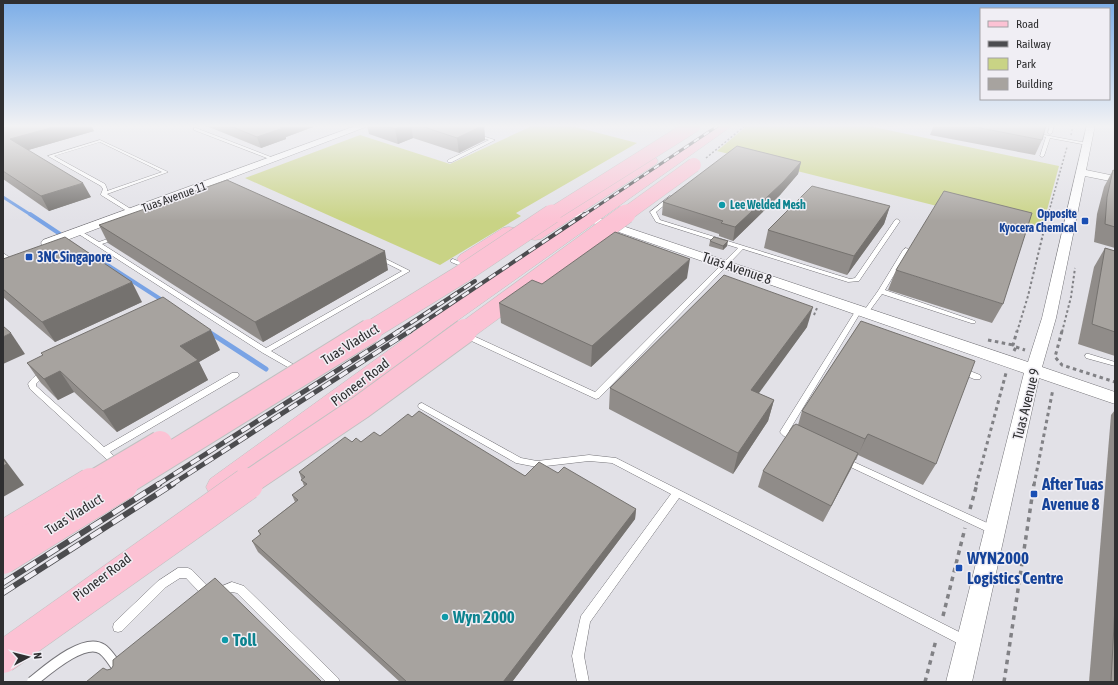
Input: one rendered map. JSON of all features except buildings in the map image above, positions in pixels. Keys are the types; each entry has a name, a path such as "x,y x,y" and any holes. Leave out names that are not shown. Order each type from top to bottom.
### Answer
{"main road":[{"path":"3,537 376,314 615,167 637,157"},
{"name":"Tuas Viaduct","path":"3,558 462,274 560,209 648,157"},
{"name":"Pioneer Road","path":"3,571 571,212 653,157"},
{"name":"Pioneer Road","path":"3,653 243,469 434,328 592,219 687,157"},
{"path":"3,657 367,402 694,165 702,157"}],"street":[{"name":"Tuas Avenue 11","path":"36,248 279,157"},
{"name":"Tuas Avenue 9","path":"959,682 996,532 1034,367 1049,318 1085,157"},
{"path":"1082,172 1115,179"},
{"name":"Tuas Avenue 8","path":"571,212 904,325 1115,392"},
{"path":"4,257 22,253"},
{"name":"Tuas Avenue 8","path":"1034,367 1115,398"}],"lane":[{"path":"52,157 103,185 105,189 103,194"},
{"path":"103,194 166,172 134,157"},
{"path":"269,157 274,159"},
{"path":"450,161 458,157"},
{"path":"103,194 132,212"},
{"path":"672,197 653,212 658,221 845,279 854,280 857,280 897,221"},
{"path":"1044,227 1067,232"},
{"path":"79,232 309,378"},
{"path":"98,244 120,236"},
{"path":"456,331 596,396 742,247"},
{"path":"806,442 784,432 850,332 862,311 881,291 906,250"},
{"path":"266,351 407,271 371,254"},
{"path":"453,261 478,271"},
{"path":"881,291 973,322"},
{"path":"1089,356 1115,364"},
{"path":"955,369 977,377"},
{"path":"49,371 36,378 32,384 33,387 139,485"},
{"path":"103,452 234,375"},
{"path":"422,406 519,461 537,464 589,458 613,460 968,643"},
{"path":"834,456 996,532"},
{"path":"583,682 578,656 585,620 677,493"},
{"path":"118,627 162,584 178,573 188,573 206,598 232,588 240,590 334,682"},
{"path":"32,682 71,654 84,648 96,647 103,650 126,682"},
{"path":"111,677 130,662"}],"path":[{"path":"1075,267 1071,297 1055,357 1062,365 1115,382"},
{"path":"1004,682 1029,509 1054,387"}],"green space":[{"path":"301,157 428,157 450,164 465,157 613,157 516,213 521,216 440,265 245,178"},
{"path":"741,157 1016,157 1059,166 1041,232"}],"waterway":[{"path":"3,197 31,215"},
{"path":"30,214 60,234"},
{"path":"92,255 165,302"},
{"path":"209,332 266,369"}],"railway":[{"path":"584,215 671,157"},
{"path":"409,332 585,214"},
{"path":"397,332 475,281"},
{"path":"157,485 399,331"},
{"path":"171,485 410,331"},
{"path":"3,583 159,484"},
{"path":"3,593 173,484"}],"place":[{"name":"Lee Welded Mesh","path":"722,205"},
{"name":"Opposite Kyocera Chemical","path":"1085,221"},
{"name":"3NC Singapore","path":"29,257"},
{"name":"After Tuas Avenue 8","path":"1034,494"},
{"name":"WYN2000 Logistics Centre","path":"959,568"},
{"name":"Wyn 2000","path":"445,617"},
{"name":"Toll","path":"225,640"}]}
